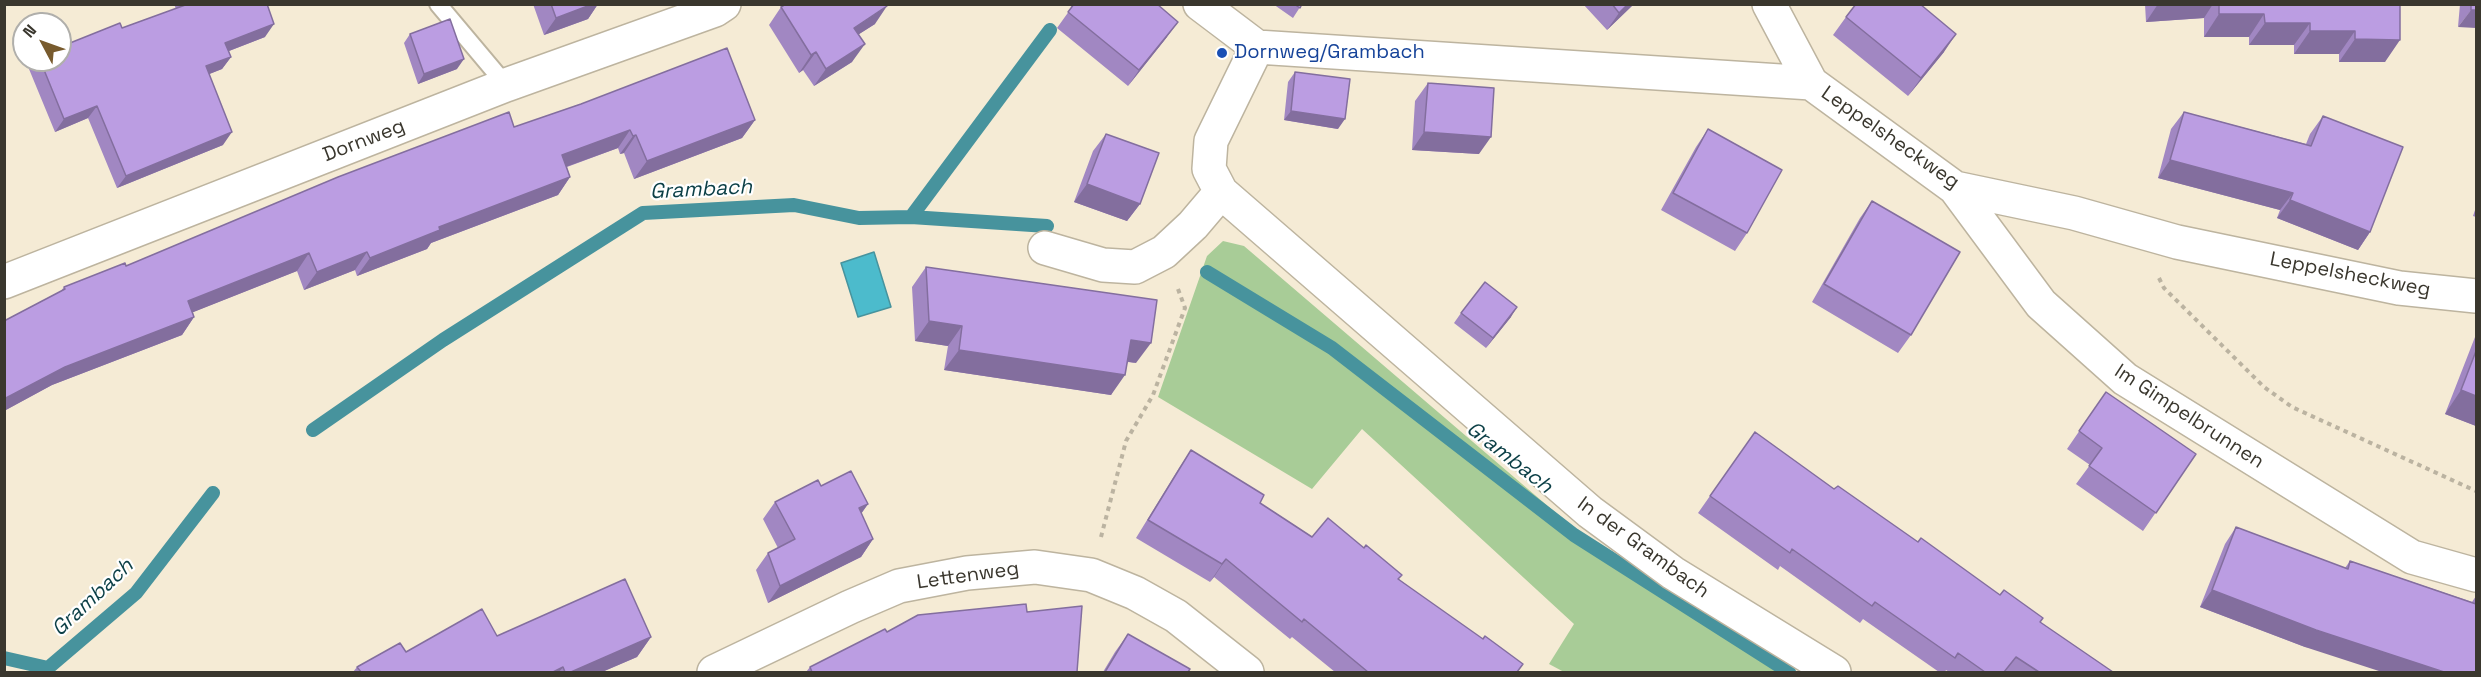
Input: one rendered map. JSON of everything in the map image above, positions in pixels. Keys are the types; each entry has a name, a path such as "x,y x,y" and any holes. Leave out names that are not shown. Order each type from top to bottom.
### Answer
{"street":[{"name":"Dornweg","path":"4,282 506,85 715,10 724,4"},
{"path":"1200,4 1257,47"},
{"path":"1769,4 1811,83"},
{"name":"Leppelsheckweg","path":"1257,47 1811,83 1955,188 2074,213 2177,242 2399,288 2476,296"},
{"name":"In der Grambach","path":"1257,47 1210,141 1209,169 1221,192 1590,512 1673,573 1834,672"},
{"name":"Im Gimpelbrunnen","path":"1955,188 2041,304 2125,379 2412,557 2476,575"},
{"path":"1045,248 1103,265 1135,267 1164,252 1193,225 1221,192"},
{"name":"Lettenweg","path":"714,672 899,586 967,573 1035,567 1091,575 1135,593 1176,616 1248,672"}],"lane":[{"path":"438,4 506,85"}],"path":[{"path":"2134,230 2164,288 2264,387 2292,407 2476,490"},
{"path":"1091,575 1126,441 1153,395 1185,308"}],"green space":[{"path":"1223,241 1244,246 1584,537 1797,672 1564,672 1549,664 1574,624 1362,429 1312,489 1158,397 1207,256"}],"water":[{"path":"874,252 891,307 858,317 841,263"}],"building":[{"path":"188,4 267,4 274,24 225,43 231,57 206,66 232,132 126,176 97,106 64,119 45,72 72,72 72,42 120,23 122,28"},
{"path":"551,4 593,4 556,18"},
{"path":"786,4 886,4 887,6 854,28 865,44 826,69 816,52 811,55 781,7"},
{"path":"1074,4 1157,4 1178,22 1139,70 1068,12"},
{"path":"1612,4 1628,4 1619,13"},
{"path":"1856,4 1920,4 1956,34 1921,78 1846,17"},
{"path":"2219,4 2400,4 2400,40 2355,39 2355,31 2310,31 2310,23 2265,23 2264,14 2219,14"},
{"path":"2471,4 2476,4 2476,10 2471,10"},
{"path":"450,19 464,59 424,74 410,34"},
{"path":"727,48 755,120 647,161 636,135 633,136 630,130 562,155 570,177 439,227 440,230 370,258 367,252 317,272 309,253 188,301 194,317 65,367 4,399 4,321 65,289 64,287 125,263 126,266 338,177 509,112 514,127"},
{"path":"1295,72 1350,79 1345,119 1291,111"},
{"path":"1428,83 1494,88 1491,137 1424,132"},
{"path":"2184,112 2311,146 2323,116 2403,147 2370,232 2290,200 2293,193 2170,160"},
{"path":"1708,129 1782,170 1747,233 1673,193"},
{"path":"1106,134 1159,153 1140,204 1087,184"},
{"path":"1872,201 1960,252 1911,335 1824,284"},
{"path":"926,267 1157,300 1151,343 1131,340 1125,375 959,350 962,326 929,321"},
{"path":"1485,282 1517,307 1493,338 1461,313"},
{"path":"2476,351 2476,396 2461,390"},
{"path":"2106,392 2196,454 2156,513 2089,466 2102,448 2079,431"},
{"path":"1755,432 1834,489 1838,486 1918,542 1921,538 2000,595 2004,590 2043,618 2040,622 2113,672 2039,672 2016,657 2004,672 1985,672 1958,653 1955,658 1875,602 1872,606 1792,549 1790,553 1710,496"},
{"path":"1191,450 1264,495 1260,503 1312,537 1328,518 1402,575 1398,579 1483,639 1485,636 1523,664 1517,672 1368,672 1304,619 1302,622 1226,559 1222,564 1148,520"},
{"path":"851,471 868,504 859,508 873,539 780,586 768,553 795,539 775,502 818,480 821,486"},
{"path":"2236,527 2348,569 2350,561 2476,604 2476,672 2444,672 2316,630 2212,590"},
{"path":"625,579 651,637 571,672 565,672 563,667 553,672 361,672 357,667 400,643 406,652 482,609 497,636"},
{"path":"1026,604 1027,612 1082,606 1077,672 812,672 810,667 885,629 887,632 918,615"},
{"path":"1128,634 1190,669 1188,672 1105,672"}],"waterway":[{"path":"911,217 1050,30"},
{"name":"Grambach","path":"313,430 443,340 643,213 794,205 859,218 911,217 1047,226"},
{"name":"Grambach","path":"1207,272 1332,348 1574,535 1789,672"},
{"name":"Grambach","path":"4,658 48,668 136,593 213,493"}],"place":[{"name":"Dornweg/Grambach","path":"1222,53"}]}
